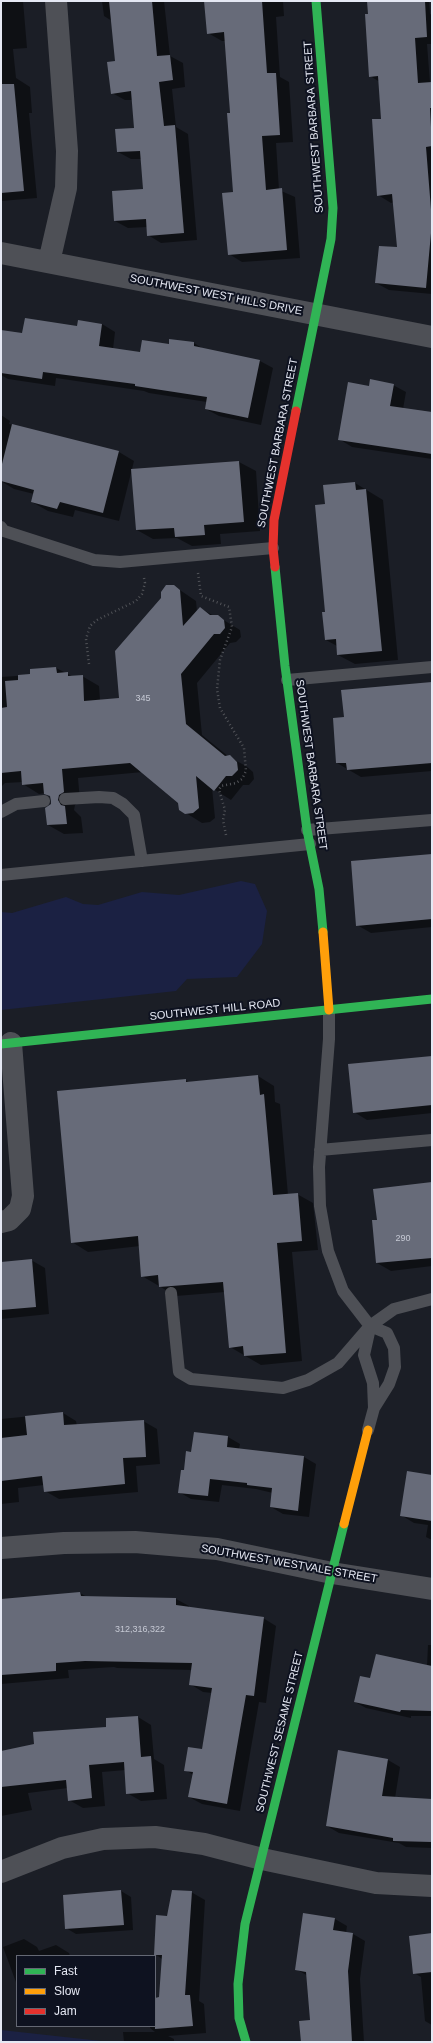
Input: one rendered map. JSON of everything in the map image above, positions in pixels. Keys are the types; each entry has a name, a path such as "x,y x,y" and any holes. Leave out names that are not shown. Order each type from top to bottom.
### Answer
{"street":[{"path":"49,262 66,181 67,150 56,1"},
{"name":"SOUTHWEST BARBARA STREET","path":"316,1 333,208 331,239 274,520 272,548 287,680 307,830 319,889 329,1010"},
{"name":"SOUTHWEST WEST HILLS DRIVE","path":"1,253 432,337"},
{"name":"SOUTHWEST HILL ROAD","path":"6,1044 432,999"},
{"path":"1,1222 9,1220 20,1209 23,1196 6,1044"},
{"name":"SOUTHWEST SESAME STREET","path":"246,2042 239,2018 238,1984 245,1924 368,1430"},
{"name":"SOUTHWEST WESTVALE STREET","path":"1,1548 64,1543 135,1542 216,1549 332,1573 432,1589"},
{"path":"1,1872 62,1848 103,1839 156,1837 204,1844 262,1859 376,1883 432,1886"}],"lane":[{"path":"2,530 94,560 120,562 272,548"},
{"path":"287,680 432,667"},
{"path":"66,799 99,796 113,798 123,804 134,815 142,861"},
{"path":"1,812 16,804 44,801"},
{"path":"307,830 432,820"},
{"path":"1,876 310,844"},
{"path":"329,1010 329,1039 320,1150 320,1206 328,1251 343,1291 370,1326 387,1332 394,1348 395,1367 391,1378 374,1408 368,1430"},
{"path":"320,1150 432,1140"},
{"path":"171,1293 179,1372 191,1379 283,1388 308,1380 338,1363 370,1326 394,1309 432,1299"},
{"path":"370,1326 364,1354 373,1383 374,1408"}],"path":[{"path":"89,664 86,639 90,626 97,620 136,601 142,594 145,583 142,560"},
{"path":"197,570 201,596 229,607 232,627 220,660 216,689 220,708 244,748 246,770 242,779 236,783 221,786 218,790 225,810 223,820 228,853"}],"shaded area":[{"path":"241,881 255,884 267,911 262,944 237,977 187,979 176,991 1,1010 1,912 12,913 66,897 83,904 98,905 142,892 179,895"},
{"path":"1,2030 101,2041 101,2042 1,2042"}],"building":[{"path":"109,1 152,1 157,56 170,55 173,80 159,82 164,126 175,125 184,233 147,236 146,219 114,221 112,191 143,189 140,151 117,152 115,129 134,128 131,91 111,94 107,62 115,61"},
{"path":"204,1 262,1 267,73 276,73 280,135 262,136 266,190 282,188 287,250 228,255 222,193 233,192 227,113 230,113 224,32 207,34"},
{"path":"367,1 425,1 427,37 415,38 418,83 432,82 432,108 430,108 432,146 426,147 432,222 426,288 375,283 379,246 397,247 392,194 377,196 372,119 381,119 378,76 369,77 365,14 368,14"},
{"path":"1,84 14,84 24,191 1,193"},
{"path":"25,318 77,326 78,320 102,324 99,346 140,352 142,340 169,344 169,339 194,342 194,346 260,360 248,418 205,409 207,397 135,386 135,384 43,372 42,379 1,373 1,330 22,333"},
{"path":"370,379 394,384 390,406 432,412 432,454 338,440 348,382 369,386"},
{"path":"12,424 119,451 103,513 60,502 57,509 31,502 34,490 1,481 1,468"},
{"path":"239,461 244,522 204,525 205,535 175,537 174,528 136,530 131,469"},
{"path":"355,482 356,490 366,489 382,651 337,655 336,639 325,640 322,612 325,612 315,505 325,504 323,485"},
{"path":"166,585 174,585 180,590 183,626 200,607 210,615 218,615 224,620 225,628 220,634 214,634 181,674 186,724 225,756 230,755 237,762 238,770 232,776 226,776 214,791 196,776 199,808 193,813 185,814 179,810 178,803 130,763 62,769 64,792 59,795 58,800 61,805 65,806 67,824 47,825 45,808 51,804 51,801 50,796 44,794 43,783 22,785 21,771 1,773 1,708 7,707 5,681 18,680 18,675 30,674 30,669 56,667 57,673 68,672 68,676 83,675 84,701 119,698 115,651 161,598 161,592"},
{"path":"432,682 432,763 347,770 346,763 336,763 333,718 344,717 341,690"},
{"path":"432,854 432,919 356,926 351,861"},
{"path":"432,1056 432,1105 353,1113 348,1064"},
{"path":"258,1075 260,1095 264,1094 273,1195 298,1193 302,1241 277,1243 286,1353 244,1356 243,1346 229,1348 223,1282 159,1287 158,1275 141,1277 138,1236 71,1243 57,1091 186,1079 186,1082"},
{"path":"432,1182 432,1258 376,1263 372,1220 377,1220 373,1189"},
{"path":"32,1259 36,1307 1,1310 1,1262"},
{"path":"63,1412 64,1425 144,1420 146,1457 123,1458 125,1484 44,1492 42,1476 1,1481 1,1438 27,1435 25,1416"},
{"path":"194,1432 228,1436 227,1447 304,1456 298,1511 270,1507 272,1488 247,1485 247,1483 210,1479 208,1496 178,1493 181,1470 184,1470 186,1451 191,1452"},
{"path":"407,1471 432,1475 432,1521 400,1516"},
{"path":"80,1592 81,1596 176,1598 176,1605 264,1617 254,1696 246,1695 227,1804 188,1797 193,1772 184,1771 188,1747 202,1749 212,1688 189,1685 192,1663 85,1661 56,1663 56,1671 1,1675 1,1599"},
{"path":"376,1654 432,1666 432,1711 401,1710 400,1712 354,1702 360,1676 370,1678"},
{"path":"138,1716 141,1757 151,1756 154,1792 126,1794 124,1762 89,1765 92,1798 68,1801 66,1780 1,1787 1,1751 34,1744 33,1732 106,1727 106,1718"},
{"path":"338,1750 388,1759 382,1796 432,1799 432,1842 393,1841 393,1838 326,1826"},
{"path":"121,1890 124,1925 65,1929 63,1895"},
{"path":"172,1890 192,1891 185,1995 190,1995 193,2026 155,2029 156,1998 159,1997 162,1955 154,1955 156,1915 167,1916"},
{"path":"303,1913 335,1918 333,1930 353,1933 348,1971 352,2042 301,2042 299,2021 310,2020 306,1972 295,1970"},
{"path":"432,1933 432,1972 413,1974 409,1936"}],"traffic: fast":[{"path":"296,411 331,239 333,208 316,1"},
{"path":"275,567 285,666 307,830 319,889 323,932"},
{"path":"1,1044 432,999"},
{"path":"246,2042 239,2018 238,1984 245,1924 344,1524"}],"traffic: slow":[{"path":"323,932 329,1010"},
{"path":"344,1524 368,1430"}],"traffic: jam":[{"path":"275,567 273,548 274,520 296,411"}]}
